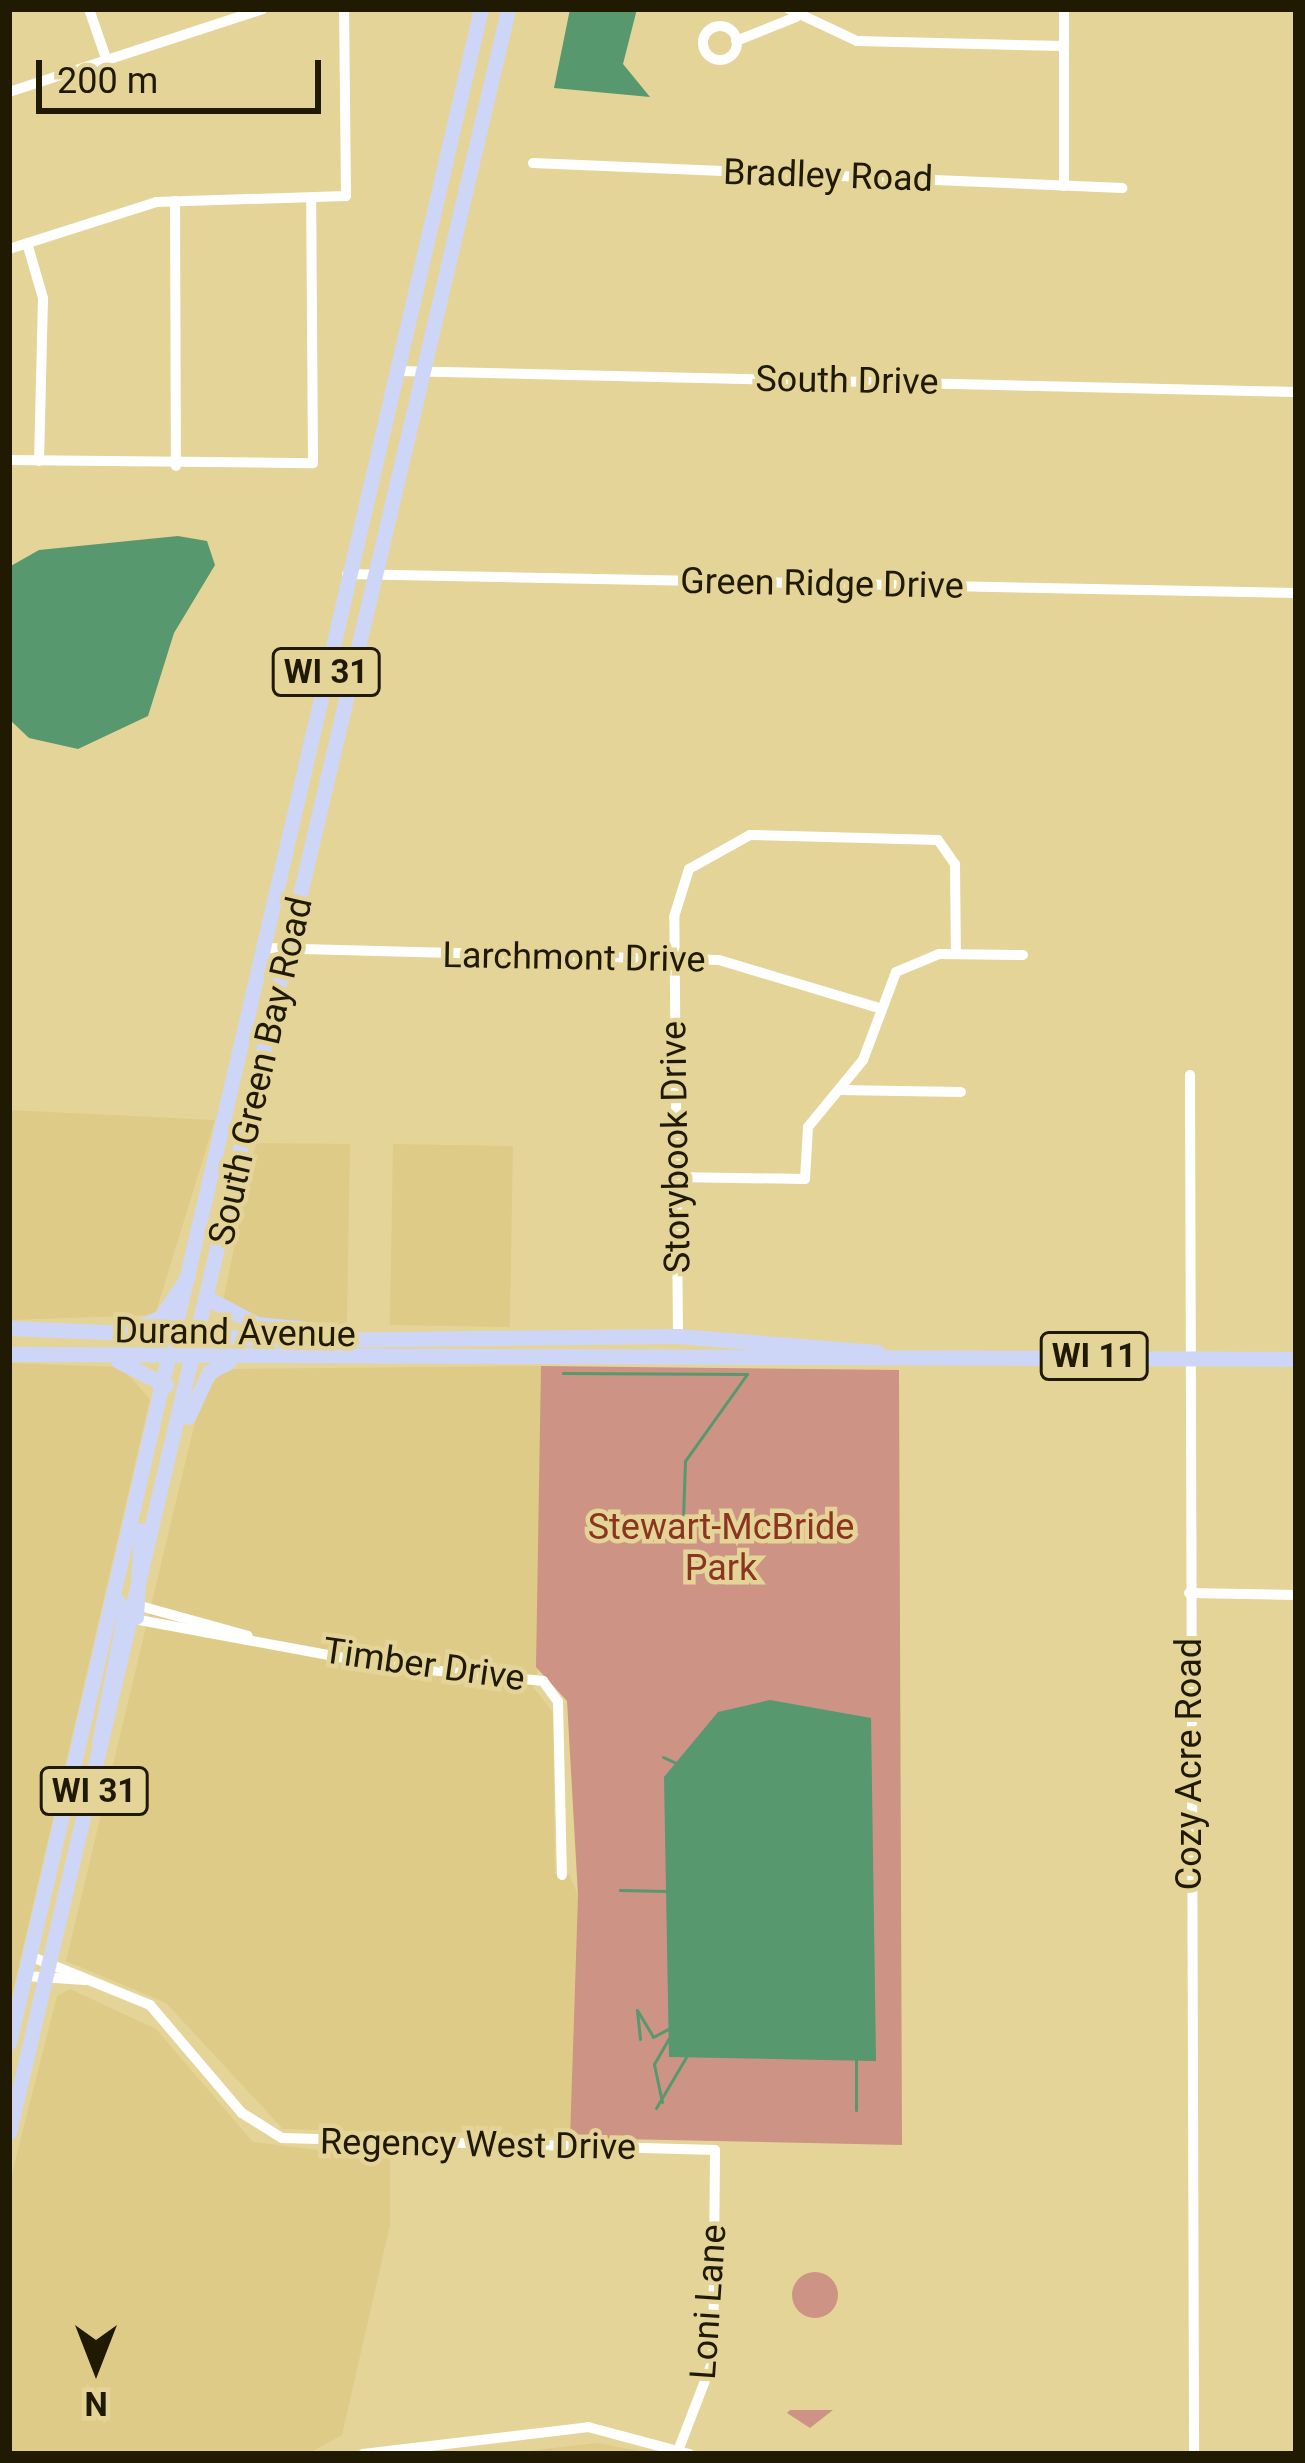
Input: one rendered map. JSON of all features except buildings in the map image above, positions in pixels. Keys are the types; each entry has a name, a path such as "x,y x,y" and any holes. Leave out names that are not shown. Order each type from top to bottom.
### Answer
{"main road":[{"name":"South Green Bay Road","path":"42,1959 98,1778 143,1486 347,574 399,371 481,9"},
{"name":"South Green Bay Road","path":"42,1959 83,1795 81,1742 127,1610 173,1453 508,9"},
{"path":"128,1331 161,1317 193,1268"},
{"path":"207,1298 257,1324 347,1335"},
{"name":"Durand Avenue","path":"9,1328 128,1331 198,1339 460,1333 678,1336 892,1354"},
{"path":"451,1358 470,1346 460,1333"},
{"path":"507,1356 526,1334"},
{"name":"Durand Avenue","path":"9,1354 1296,1359"},
{"path":"98,1356 166,1385"},
{"path":"173,1453 209,1372 244,1358"},
{"path":"10,2129 42,1959"},
{"path":"9,2043 37,1978"}],"street":[{"path":"89,9 106,58"},
{"path":"9,92 263,9"},
{"path":"9,249 175,201 346,196 344,9"},
{"path":"1064,9 1064,186"},
{"path":"736,40 793,13 857,41 1064,46"},
{"name":"Bradley Road","path":"533,163 1122,188"},
{"path":"9,460 176,466 313,463 311,199"},
{"path":"175,201 176,466"},
{"path":"27,243 43,298 38,461"},
{"name":"South Drive","path":"399,371 1296,392"},
{"name":"Green Ridge Drive","path":"347,574 1296,593"},
{"name":"Storybook Drive","path":"678,1336 674,959 689,869 750,835 938,840 955,864 956,954"},
{"name":"Larchmont Drive","path":"264,948 735,962 876,1007"},
{"path":"676,1177 805,1179 808,1127 863,1060 876,1007 906,965 956,954 1023,956"},
{"name":"Cozy Acre Road","path":"1190,1075 1193,2454"},
{"path":"839,1090 961,1092"},
{"path":"1189,1593 1296,1595"},
{"name":"Timber Drive","path":"127,1610 250,1637 543,1681 558,1702 562,1875"},
{"name":"Regency West Drive","path":"42,1959 160,2013 242,2113 283,2138 715,2150"},
{"name":"Regency West Drive","path":"37,1978 89,1979"},
{"name":"Loni Lane","path":"684,2451 713,2360 715,2150"},
{"path":"363,2454 588,2427 684,2451"}],"shaded area":[{"path":"570,9 637,9 623,64 650,97 554,88"},
{"path":"178,536 207,541 215,565 174,633 148,716 78,749 29,738 9,719 9,567 39,550"},
{"path":"9,1110 215,1120 155,1315 9,1320"},
{"path":"256,1143 350,1144 347,1325 257,1321 223,1301"},
{"path":"393,1144 513,1146 510,1327 390,1325"},
{"path":"9,1363 121,1367 150,1399 9,2008"},
{"path":"541,1366 543,1652 533,1687 553,1712 555,1874 569,1874 578,1895 570,2138 283,2129 166,2003 66,1961 201,1397 225,1369"},
{"path":"770,1700 871,1718 876,2061 669,2057 664,1777 718,1712"},
{"path":"70,1989 156,2029 253,2142 390,2159 390,2225 342,2435 308,2454 9,2454 9,2185 57,1996"},
{"path":"598,2443 653,2454 500,2454"}],"green space":[{"name":"Stewart-McBride Park","path":"541,1366 899,1370 902,2145 570,2138 578,1895 567,1701 536,1667"},
{"path":"815,2272 831,2279 838,2295 831,2311 815,2318 799,2311 792,2295 799,2279"},
{"path":"790,2410 833,2410 810,2428 787,2413"}],"waterway":[{"path":"563,1373 747,1374 685,1461 683,1518"},
{"path":"663,1757 678,1764"},
{"path":"620,1890 667,1891"},
{"path":"640,2039 637,2010 653,2037 670,2028"},
{"path":"662,2102 654,2064 669,2038"},
{"path":"656,2108 686,2057"},
{"path":"856,2058 856,2110"}]}
